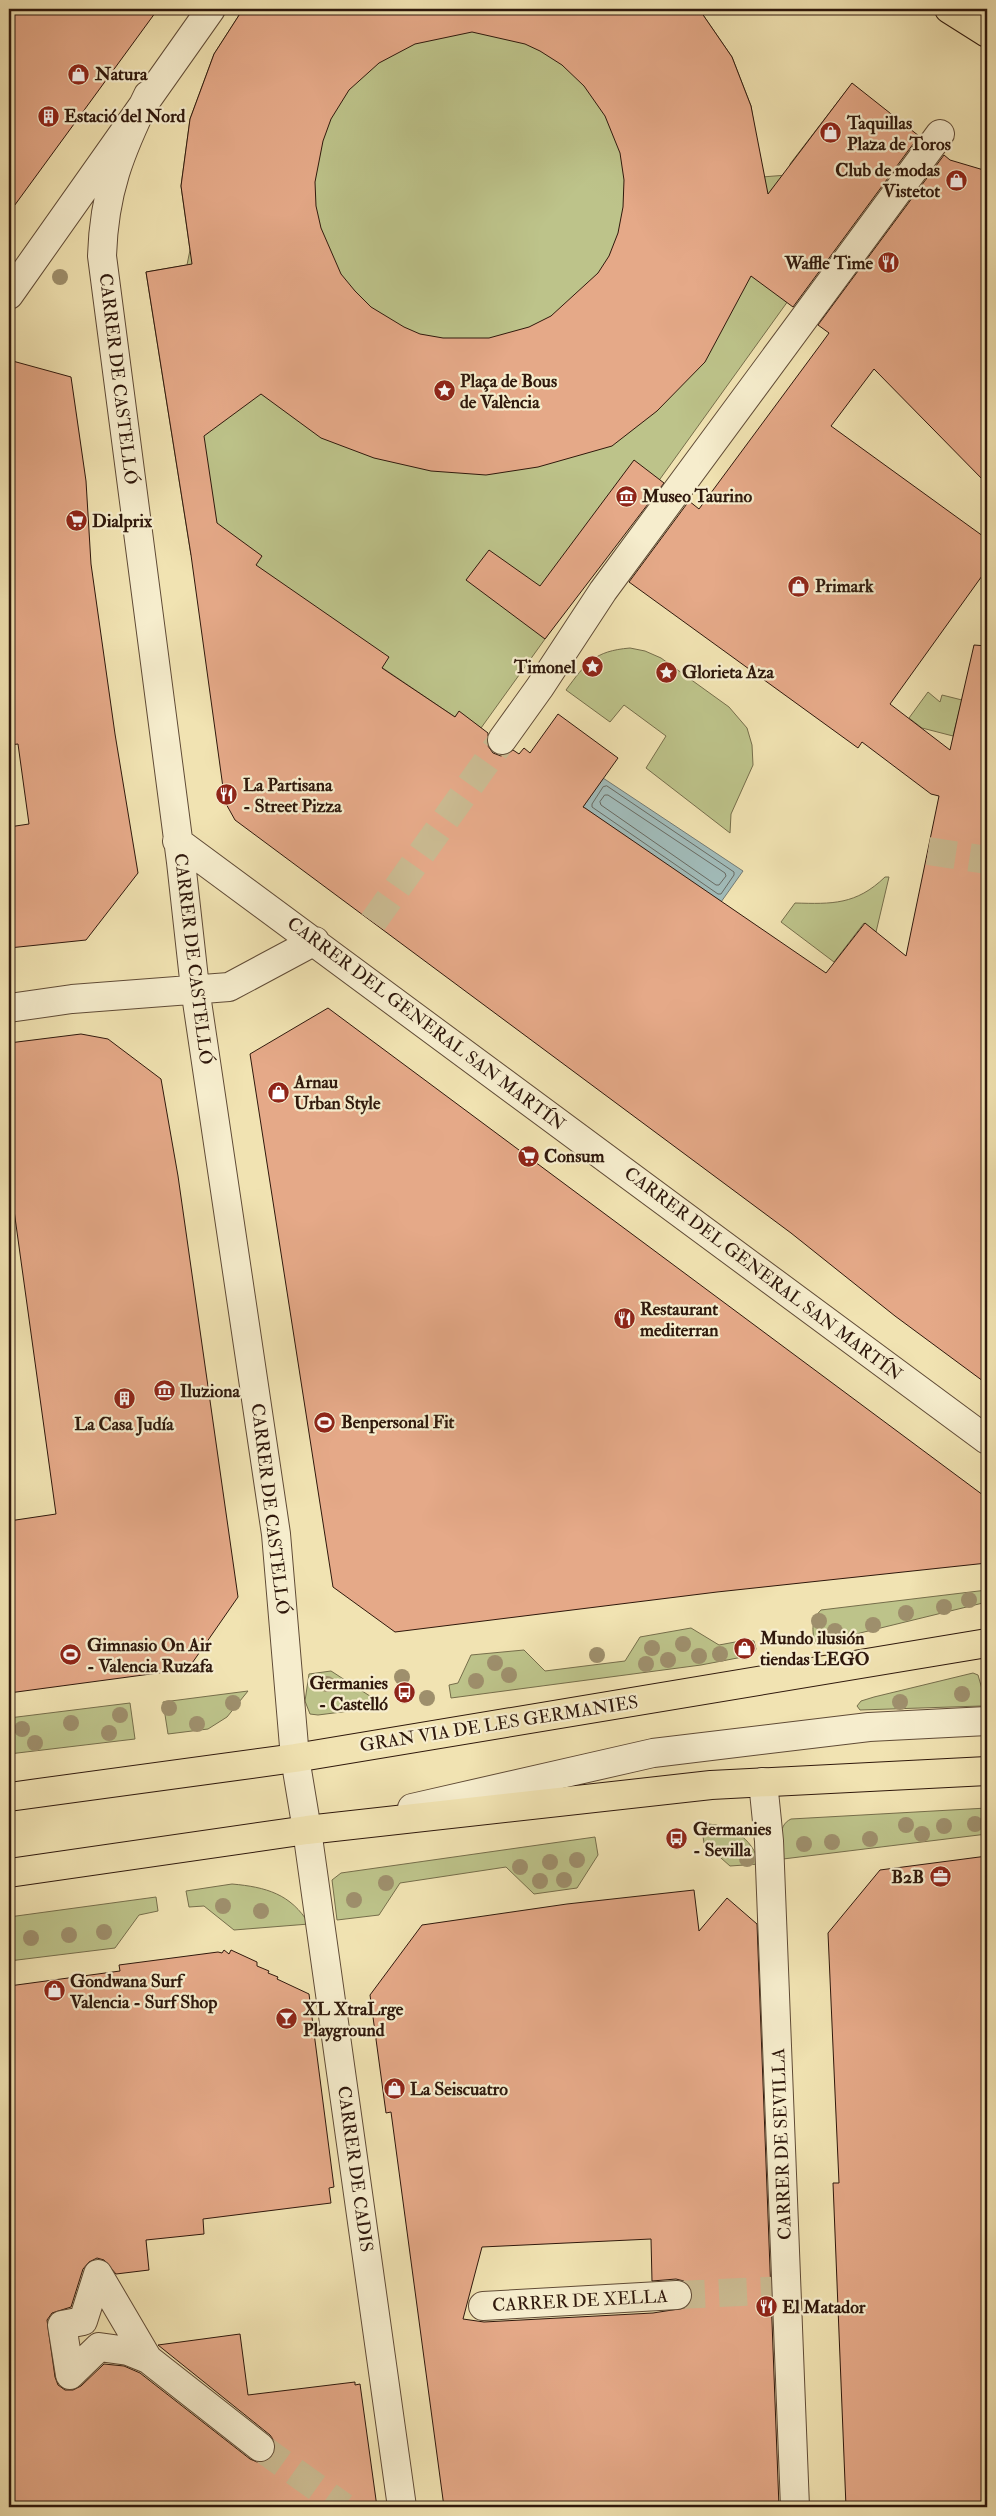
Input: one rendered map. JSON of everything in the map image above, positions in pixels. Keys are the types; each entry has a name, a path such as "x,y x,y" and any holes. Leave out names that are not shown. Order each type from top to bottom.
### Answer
{"main road":[{"path":"948,9 987,33"},
{"name":"GRAN VIA DE LES GERMANIES","path":"9,1796 295,1758 987,1643"},
{"path":"9,1873 308,1830 711,1784 987,1771"}],"street":[{"path":"9,295 148,95 211,9"},
{"name":"CARRER DE CASTELLÓ","path":"148,95 115,168 107,202 102,256 194,988 276,1534 295,1758 308,1830"},
{"path":"502,740 540,688 603,591 940,134"},
{"name":"CARRER DEL GENERAL SAN MARTÍN","path":"177,841 315,941 987,1440"},
{"path":"9,1008 72,999 194,988 229,987 315,941"},
{"path":"308,1830 485,1793 653,1753 869,1727 987,1721"},
{"name":"CARRER DE SEVILLA","path":"763,1782 769,1841 794,2507"},
{"name":"CARRER DE CADIS","path":"308,1830 402,2507"},
{"name":"CARRER DE XELLA","path":"483,2306 677,2295"},
{"path":"148,2359 260,2447"}],"green space":[{"name":"Plaça de Bous de València","path":"243,9 699,9 732,57 751,106 762,177 787,175 791,169 790,164 850,86 854,85 834,237 481,728 459,712 455,717 247,576 191,555 146,272 187,265 190,250 181,186 190,119 214,54"},
{"path":"630,648 645,651 661,658 729,707 747,728 752,745 753,765 731,814 730,833 646,768 666,736 624,705 610,722 566,690 579,672 599,655"},
{"path":"928,692 940,702 942,695 962,700 953,736 922,728 909,718"},
{"path":"885,877 889,877 876,932 864,923 834,962 781,922 795,903 832,903 854,898"},
{"path":"987,1590 987,1602 815,1644 813,1626 815,1618 821,1610"},
{"path":"691,1628 719,1645 746,1640 754,1641 756,1649 753,1655 701,1665 451,1698 449,1685 458,1683 471,1655 524,1650 545,1671 625,1661 640,1637"},
{"path":"331,1671 373,1698 376,1704 373,1708 318,1715 310,1714 305,1701 309,1674"},
{"path":"973,1673 978,1675 986,1703 981,1706 860,1710 857,1706 861,1701 874,1697"},
{"path":"248,1691 227,1717 208,1729 168,1734 163,1702"},
{"path":"130,1703 135,1739 9,1754 9,1718"},
{"path":"987,1808 987,1834 783,1859 781,1836 783,1826 791,1819"},
{"path":"701,1824 721,1826 738,1834 751,1846 759,1864 730,1866 704,1843"},
{"path":"595,1837 598,1855 577,1888 534,1894 506,1867 400,1883 379,1915 337,1920 332,1880 341,1873"},
{"path":"232,1884 267,1890 286,1899 302,1914 309,1924 234,1930 204,1906 189,1907 186,1891"},
{"path":"156,1897 158,1911 139,1915 115,1948 9,1961 9,1917"}],"water":[{"path":"603,778 743,871 721,902 583,807"}],"building":[{"name":"Estació del Nord","path":"9,9 158,9 9,213"},
{"path":"243,9 699,9 732,57 751,106 768,194 852,83 919,136 793,307 751,276 705,362 657,411 612,446 538,467 486,475 431,471 374,458 321,438 261,394 204,436 217,523 262,556 256,565 389,657 382,668 455,717 459,711 488,733 488,746 493,753 501,756 513,750 519,754 524,748 530,753 558,714 618,758 583,807 826,973 865,923 906,956 939,796 931,794 862,742 858,748 629,582 689,501 699,509 821,344 829,333 818,325 944,155 950,160 987,171 987,484 874,369 831,426 987,539 987,569 890,704 950,750 974,645 987,646 987,1384 895,1316 791,1233 235,820 225,802 191,555 146,272 192,264 181,186 190,119 214,54","holes":["472,32 525,44 562,65 584,86 605,116 620,153 624,180 623,207 618,233 609,256 598,273 551,316 529,327 489,338 443,338 420,334 404,327 371,307 341,274 321,228 316,206 315,182 323,141 331,119 349,90 379,63 415,44"]},
{"path":"9,360 71,377 86,481 91,564 115,734 138,873 86,940 9,948 9,827 29,824 18,744 9,745"},
{"path":"634,460 664,483 545,639 466,580 489,550 540,586"},
{"path":"328,1008 987,1498 987,1563 717,1592 395,1632 333,1587 250,1054"},
{"path":"81,1034 108,1039 161,1079 178,1176 238,1597 188,1669 9,1693 9,1521 56,1514 9,1174 9,1043"},
{"path":"987,1856 987,2507 846,2507 833,2183 839,2183 828,1933 880,1870"},
{"path":"694,1890 699,1931 727,1898 757,1924 779,2507 444,2507 391,2112 386,2113 370,1995 422,1925 567,1904","holes":["651,2239 652,2281 676,2279 684,2281 690,2287 693,2295 691,2302 685,2308 653,2313 484,2322 463,2319 482,2247"]},
{"path":"224,1950 229,1954 231,1950 257,1962 257,1966 269,1971 268,1973 278,1977 277,1979 309,1994 334,2187 329,2188 331,2203 203,2219 204,2234 146,2240 149,2270 116,2274 104,2260 97,2258 89,2262 83,2269 71,2307 52,2313 47,2320 55,2377 58,2385 65,2390 73,2390 81,2386 104,2364 124,2366 140,2373 250,2459 257,2462 265,2462 272,2457 275,2450 275,2442 270,2435 158,2345 240,2334 248,2395 355,2382 355,2385 360,2384 377,2507 9,2507 9,1986 120,1971 119,1965 222,1953"}],"tunnel":[{"path":"373,922 502,740"},
{"path":"928,851 987,860"},
{"path":"677,2295 788,2290"},
{"path":"260,2447 344,2507"}],"place":[{"name":"Natura","path":"79,74"},
{"name":"Estació del Nord","path":"48,116"},
{"name":"Taquillas Plaza de Toros","path":"831,133"},
{"name":"Club de modas Vistetot","path":"956,180"},
{"name":"Waffle Time","path":"889,263"},
{"name":"Plaça de Bous de València","path":"444,391"},
{"name":"Museo Taurino","path":"626,496"},
{"name":"Dialprix","path":"76,521"},
{"name":"Primark","path":"799,586"},
{"name":"Timonel","path":"592,667"},
{"name":"Glorieta Aza","path":"666,672"},
{"name":"La Partisana - Street Pizza","path":"227,795"},
{"name":"Arnau Urban Style","path":"278,1092"},
{"name":"Consum","path":"528,1156"},
{"name":"Restaurant mediterran","path":"624,1319"},
{"name":"Iluziona","path":"164,1391"},
{"name":"La Casa Judía","path":"124,1399"},
{"name":"Benpersonal Fit","path":"325,1422"},
{"name":"Mundo ilusión tiendas LEGO","path":"744,1648"},
{"name":"Gimnasio On Air - Valencia Ruzafa","path":"71,1655"},
{"name":"Germanies - Castelló","path":"404,1693"},
{"name":"Germanies - Sevilla","path":"677,1839"},
{"name":"B2B","path":"940,1877"},
{"name":"Gondwana Surf Valencia - Surf Shop","path":"54,1991"},
{"name":"XL XtraLrge Playground","path":"287,2019"},
{"name":"La Seiscuatro","path":"394,2089"},
{"name":"El Matador","path":"766,2307"}]}
